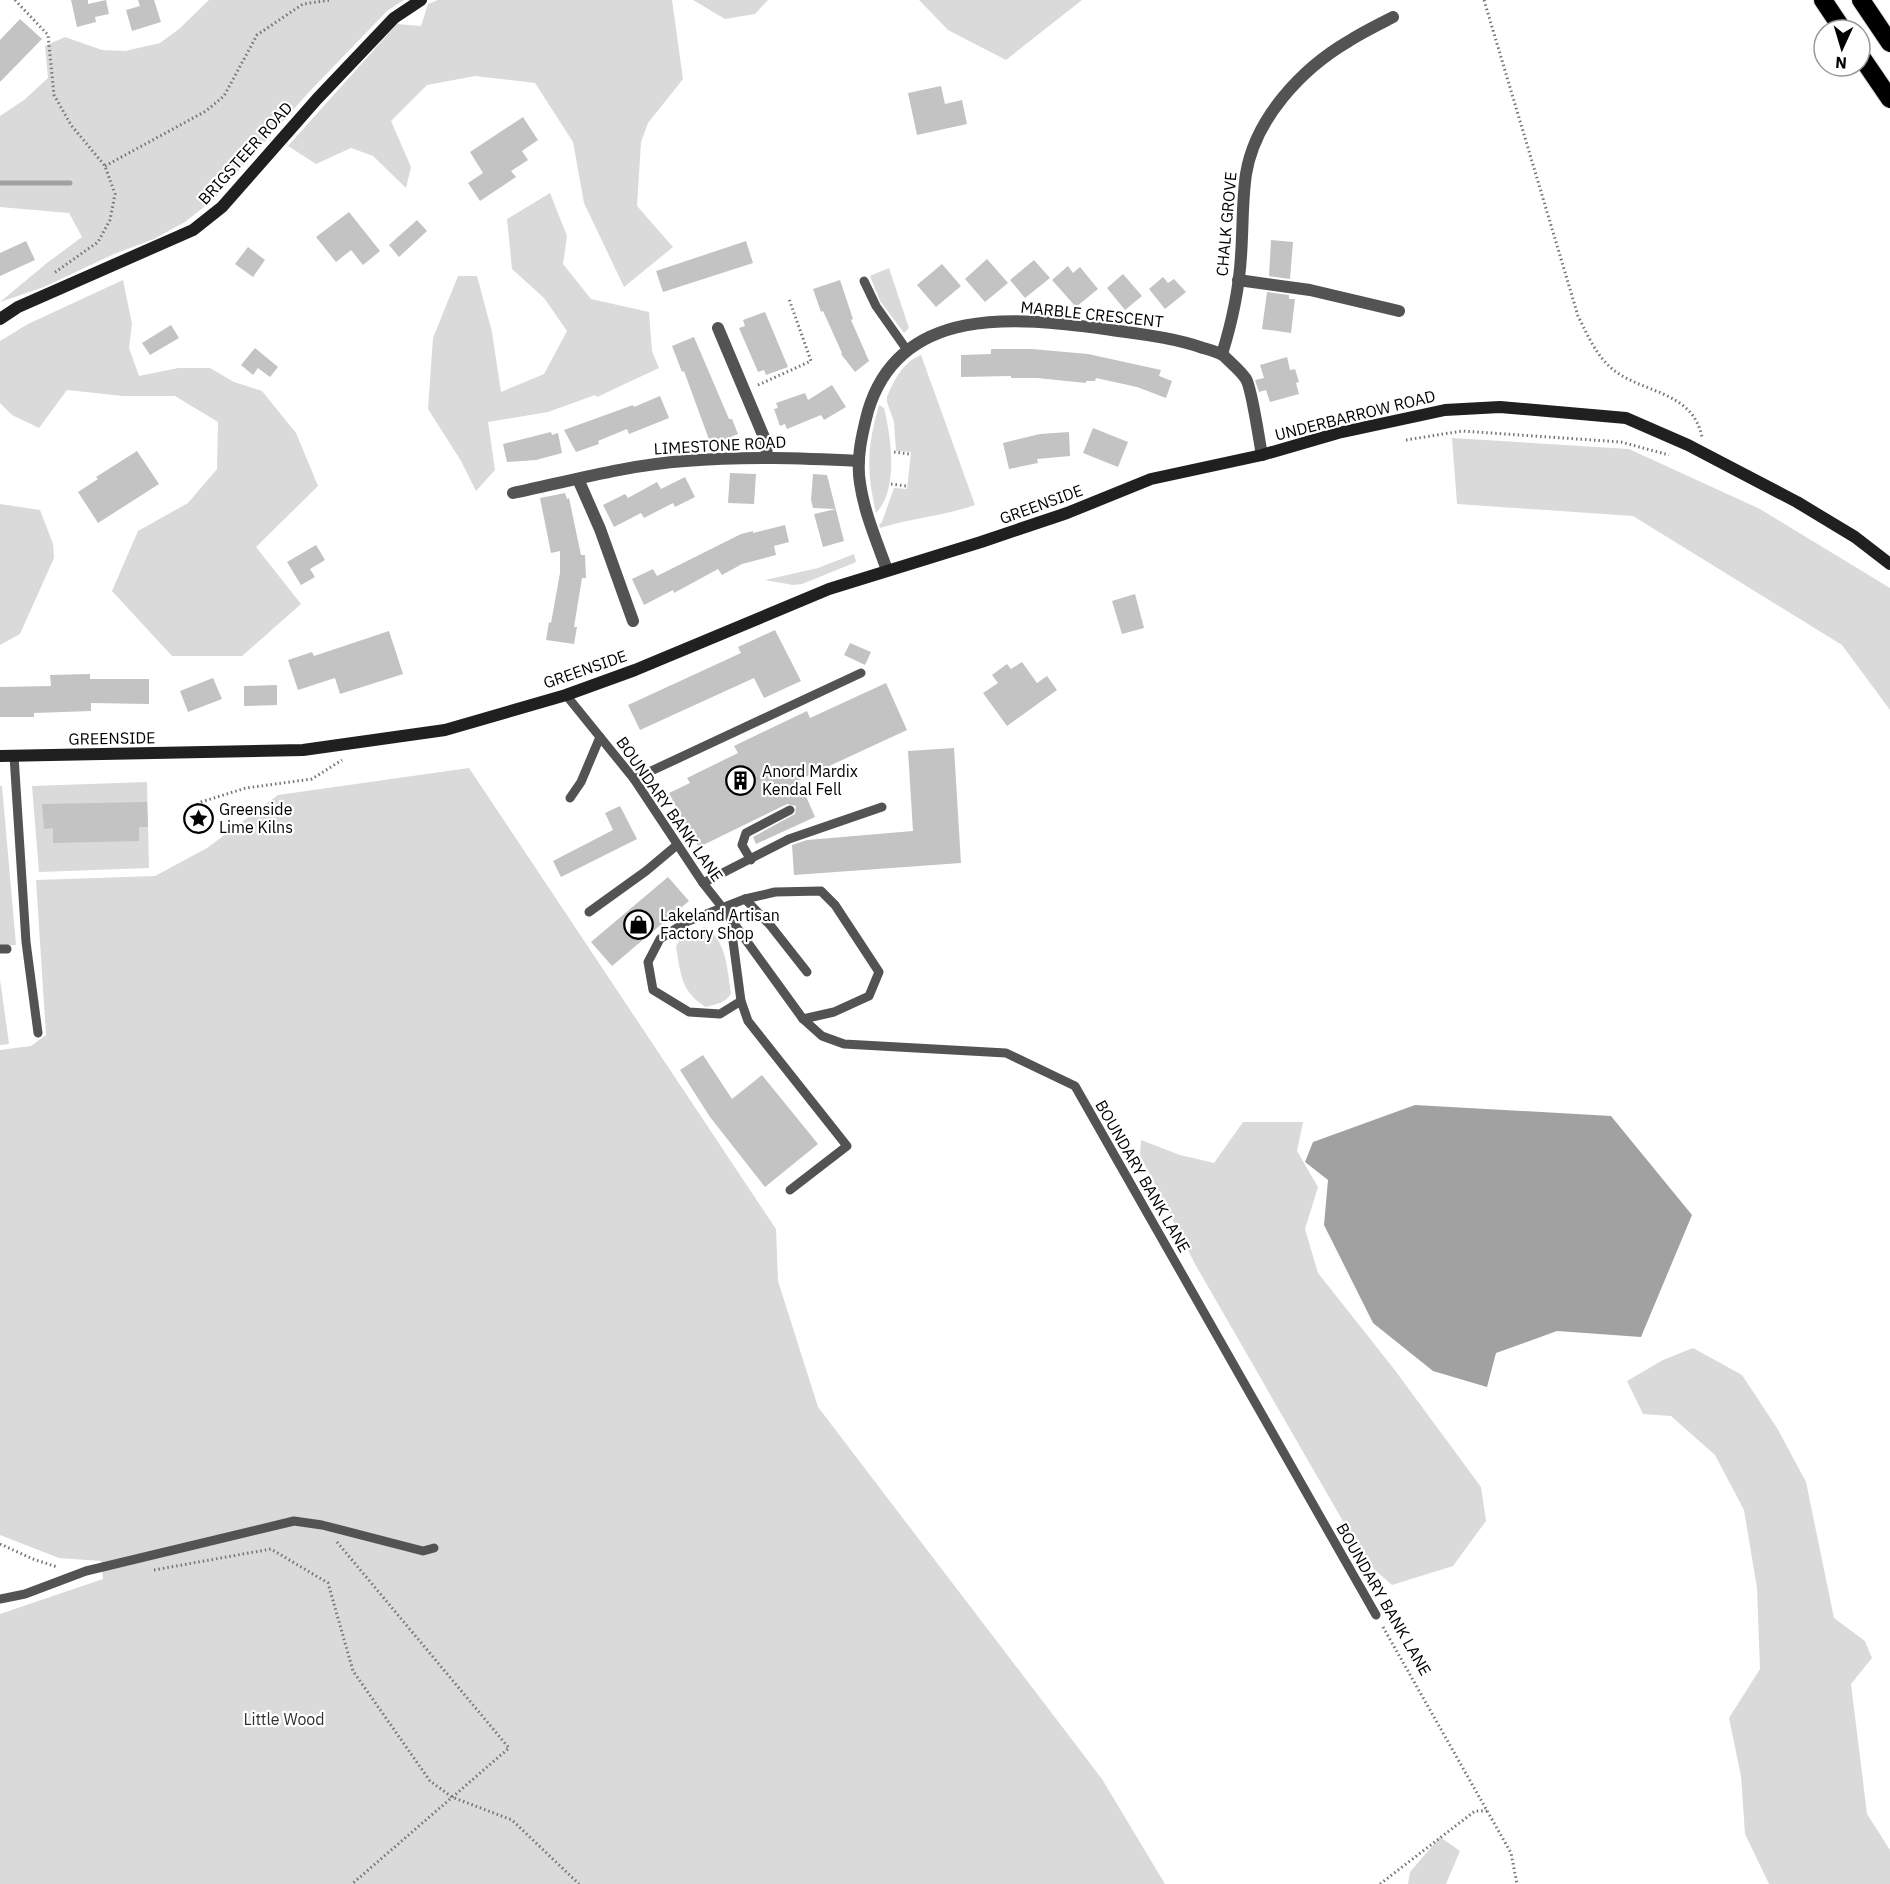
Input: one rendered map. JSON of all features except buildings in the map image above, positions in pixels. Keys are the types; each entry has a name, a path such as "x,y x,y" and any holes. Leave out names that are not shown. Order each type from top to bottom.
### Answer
{"highway":[{"path":"1823,0 1835,18"},
{"path":"1861,0 1890,43"},
{"path":"1872,73 1890,99"}],"street":[{"name":"BRIGSTEER ROAD","path":"0,318 18,307 193,230 222,207 317,99 394,18 421,0"},
{"name":"CHALK GROVE","path":"1222,354 1233,318 1246,173 1250,157 1263,128 1284,97 1315,66 1348,41 1393,17"},
{"path":"1238,280 1310,290 1399,311"},
{"name":"MARBLE CRESCENT","path":"887,570 860,483 859,461 865,423 873,396 885,373 907,350 953,327 1005,322 1064,324 1179,340 1222,354 1247,380 1262,455"},
{"path":"718,328 766,442 767,458"},
{"name":"UNDERBARROW ROAD","path":"1151,479 1262,455 1338,433 1445,410 1500,407 1626,418 1706,455 1807,508 1855,537 1890,564"},
{"name":"LIMESTONE ROAD","path":"513,493 632,468 683,461 767,458 859,461"},
{"path":"578,479 600,529 633,621"},
{"name":"GREENSIDE","path":"0,756 303,750 445,729 566,695 635,670 830,589 1046,520 1151,479"}],"lane":[{"path":"864,280 876,306 907,350"},
{"path":"634,779 861,673"},
{"name":"BOUNDARY BANK LANE","path":"566,695 634,779 703,883 803,1019 822,1036 844,1044 1006,1053 1075,1086 1376,1615"},
{"path":"570,798 581,782 600,737"},
{"path":"14,756 26,942 38,1032"},
{"path":"703,883 789,839 882,807"},
{"path":"751,860 742,845 746,833 790,810"},
{"path":"589,912 646,871 677,845"},
{"path":"741,1001 720,1014 689,1012 653,990 648,962 660,939 689,920 745,899 775,892 821,891 835,905 879,972 869,996 834,1012 803,1019"},
{"path":"745,899 770,925 807,972"},
{"path":"735,926 733,941 741,1001 748,1021 847,1146 790,1190"},
{"path":"0,1599 26,1594 79,1574 294,1521 322,1525 423,1551 434,1548"}],"path":[{"path":"15,0 48,35 54,95 71,125 105,166 115,194 110,220 98,242 53,274"},
{"path":"105,166 206,111 224,96 257,35 303,4 330,0"},
{"path":"1484,0 1578,316 1593,345 1611,367 1636,382 1677,401 1691,412 1700,425 1706,455"},
{"path":"768,381 812,361 789,299"},
{"path":"1406,440 1462,430 1620,442 1673,456"},
{"path":"894,453 909,454"},
{"path":"891,484 906,486"},
{"path":"187,817 187,811 201,802 246,788 312,779 347,757"},
{"path":"322,1525 509,1748 352,1884"},
{"path":"0,1544 33,1559 79,1574"},
{"path":"144,1572 271,1549 328,1583 353,1671 430,1781 452,1797 512,1820 579,1884"},
{"name":"BOUNDARY BANK LANE","path":"1376,1615 1512,1853 1517,1884"},
{"path":"1380,1884 1475,1811 1487,1811"}],"green space":[{"path":"209,0 404,0 387,11 309,92 214,199 185,222 154,239 114,254 44,287 0,302 82,237 69,213 0,207 0,116 24,100 48,78 45,46 65,37 102,50 125,51 160,43 179,29"},
{"path":"438,0 672,0 683,79 648,123 641,142 637,206 673,247 624,287 584,203 573,142 535,83 475,76 427,85 391,121 411,167 406,188 373,156 351,148 316,164 288,146 397,24 421,26 428,4"},
{"path":"693,0 768,0 755,14 725,19"},
{"path":"919,0 1082,0 1006,60 948,30"},
{"path":"550,193 567,236 563,264 591,299 649,312 652,351 659,368 597,397 595,395 548,412 488,422 495,470 476,491 461,461 428,409 433,338 458,276 477,276 492,332 501,392 544,374 567,331 544,298 512,269 507,219"},
{"path":"889,268 909,328 904,333 880,301 870,276"},
{"path":"123,280 132,324 129,348 139,376 178,368 210,368 234,382 262,391 296,433 318,486 256,547 301,604 242,656 172,656 112,591 138,531 188,503 217,469 218,422 175,396 123,396 67,390 39,428 12,415 0,403 0,341 28,324"},
{"path":"921,355 975,505 880,528 879,525 894,488 907,489 911,452 896,451 894,422 887,397 904,367"},
{"path":"879,405 884,408 887,420 891,462 888,491 876,513 869,459"},
{"path":"1452,438 1629,449 1760,509 1890,588 1890,710 1842,645 1633,516 1457,504"},
{"path":"0,504 40,510 53,544 54,558 20,634 0,645"},
{"path":"854,554 856,561 854,563 802,584 793,585 765,580 818,568"},
{"name":"Little Wood","path":"469,768 776,1229 778,1281 818,1407 1102,1779 1165,1884 0,1884 0,1614 103,1579 101,1561 59,1558 0,1535 0,1050 31,1046 46,1035 36,880 155,876 207,848 278,795"},
{"path":"147,782 149,868 39,872 32,786"},
{"path":"0,786 2,786 16,945 0,945"},
{"path":"705,927 718,940 722,948 731,993 724,1001 706,1007 691,995 683,981 676,946 684,934"},
{"path":"0,979 9,1044 0,1045"},
{"path":"1243,1122 1303,1122 1297,1151 1318,1187 1305,1229 1318,1273 1394,1369 1481,1487 1486,1521 1453,1566 1392,1585 1367,1563 1195,1264 1140,1155 1141,1140 1180,1155 1214,1163"},
{"path":"1693,1348 1742,1375 1777,1428 1806,1482 1834,1618 1865,1641 1872,1658 1851,1684 1867,1814 1890,1850 1890,1884 1769,1884 1745,1834 1741,1776 1729,1718 1760,1669 1757,1588 1744,1510 1715,1455 1671,1416 1643,1414 1627,1381 1663,1360"},
{"path":"1440,1837 1460,1851 1446,1884 1408,1884 1410,1872"}],"shaded area":[{"path":"1415,1105 1611,1116 1692,1215 1641,1337 1557,1331 1496,1353 1487,1387 1433,1371 1373,1323 1324,1225 1328,1180 1305,1162 1313,1142"}],"waterway":[{"path":"0,183 70,183"}],"place":[{"name":"Anord Mardix Kendal Fell","path":"741,780"},
{"name":"Greenside Lime Kilns","path":"198,818"},
{"name":"Lakeland Artisan Factory Shop","path":"639,924"}]}
